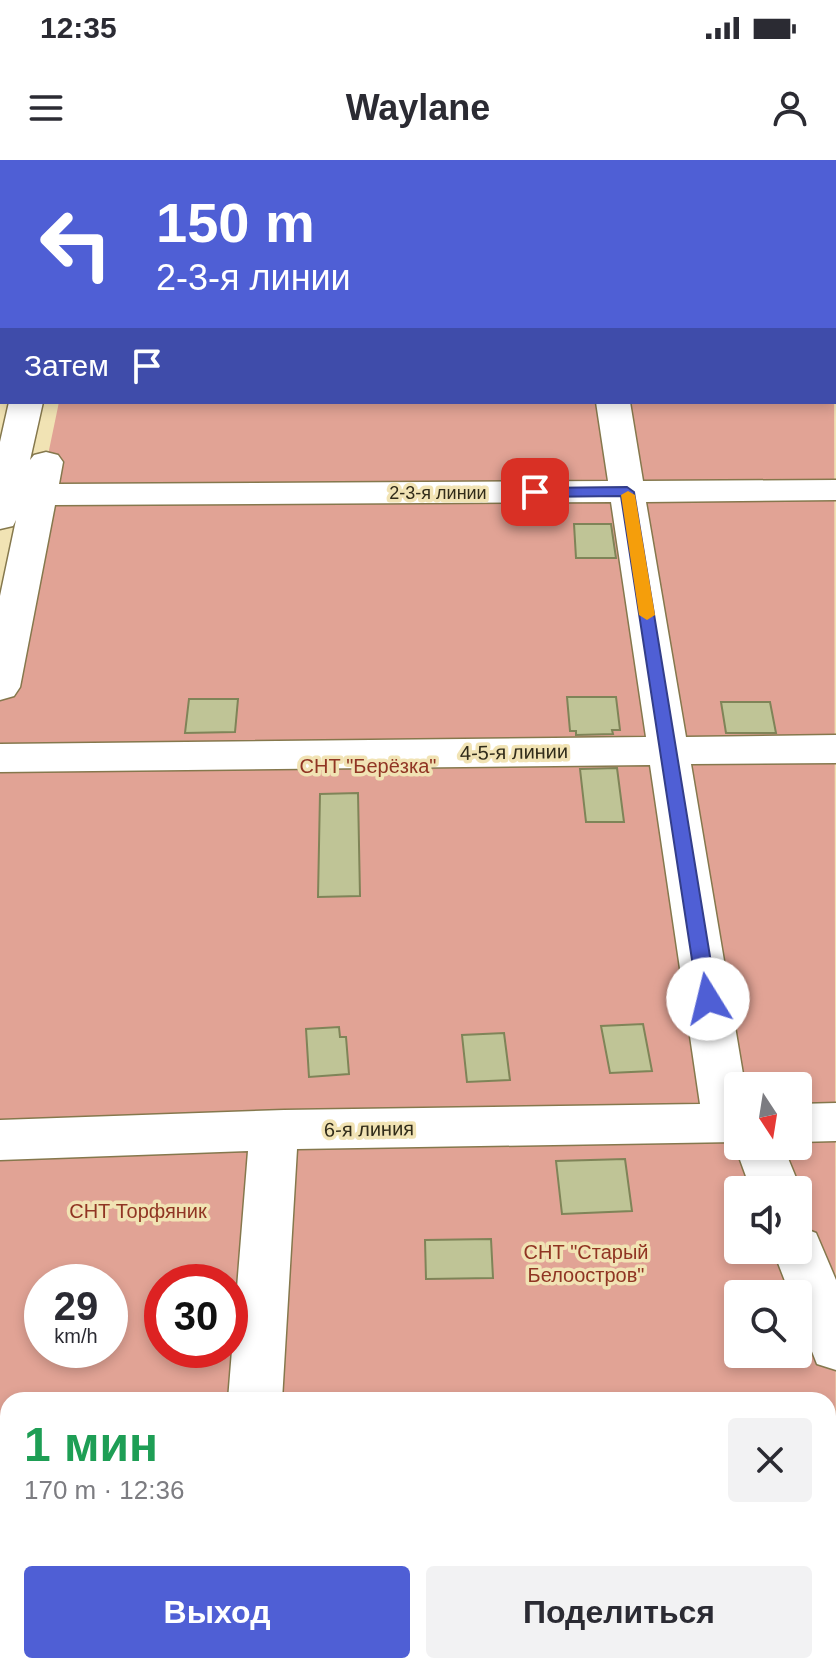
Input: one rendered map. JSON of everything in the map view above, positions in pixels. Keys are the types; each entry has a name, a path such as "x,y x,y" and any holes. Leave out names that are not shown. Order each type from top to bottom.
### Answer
{"street":[{"path":"0,687 25,470 26,404"},
{"path":"613,404 668,751 730,1072"},
{"path":"0,518 25,470"},
{"name":"2-3-я линии","path":"25,470 627,492 836,490"},
{"name":"4-5-я линии","path":"0,758 836,749"},
{"path":"812,1123 836,1122"},
{"path":"256,1392 274,1131"},
{"name":"6-я линия","path":"0,1140 274,1131 724,1131"},
{"path":"804,1264 836,1347"}],"green space":[{"name":"СНТ \"Берёзка\"","path":"59,404 834,404 836,1392 0,1392 0,686"}],"building":[{"path":"574,524 611,524 616,558 576,558"},
{"path":"567,697 616,697 620,730 612,730 613,734 576,735 576,731 570,731"},
{"path":"189,699 238,699 235,732 185,733"},
{"path":"721,702 770,702 776,733 726,733"},
{"path":"617,768 624,822 586,822 580,769"},
{"path":"358,793 360,896 318,897 320,794"},
{"path":"643,1024 652,1071 610,1073 601,1026"},
{"path":"339,1027 340,1037 346,1037 349,1074 309,1077 306,1029"},
{"path":"504,1033 510,1080 467,1082 462,1035"},
{"path":"625,1159 632,1211 562,1214 556,1161"},
{"path":"491,1239 493,1278 426,1279 425,1240"}],"slow traffic":[{"path":"628,495 647,615"}],"route":[{"path":"535,492 627,492 708,999"}],"park label":[{"name":"СНТ Торфяник","path":"138,1211"},
{"name":"СНТ \"Старый Белоостров\"","path":"586,1264"}]}
